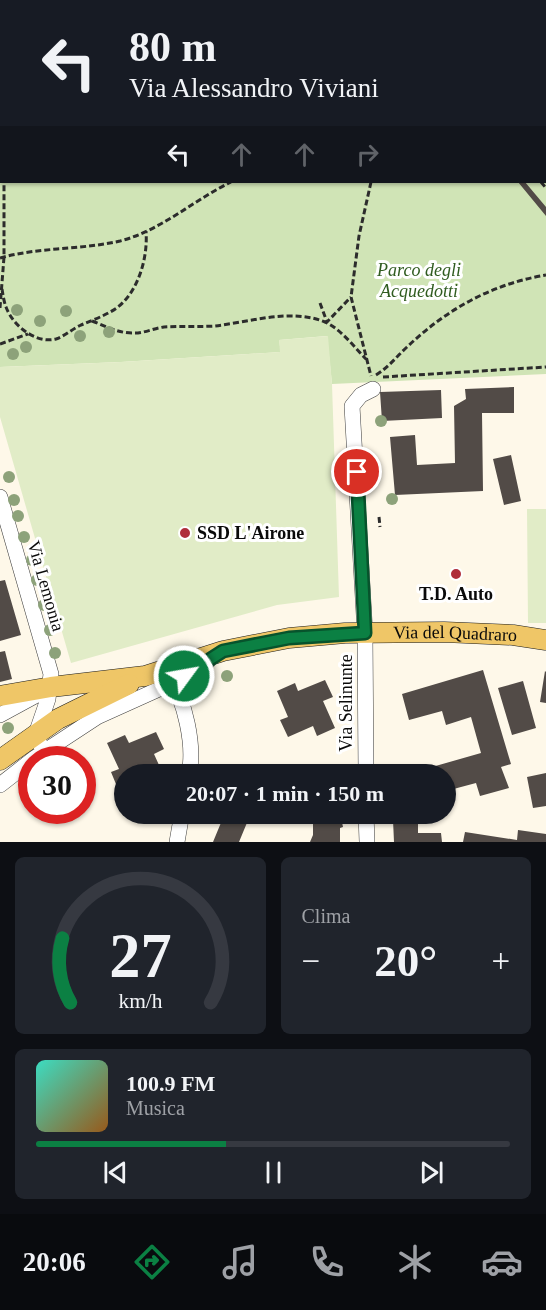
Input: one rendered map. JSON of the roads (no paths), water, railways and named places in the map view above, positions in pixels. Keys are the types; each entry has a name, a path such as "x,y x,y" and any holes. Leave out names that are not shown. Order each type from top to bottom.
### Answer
{"main road":[{"name":"Via del Quadraro","path":"0,696 51,687 145,676 170,676 223,651 289,638 365,633 474,633 546,640"},
{"name":"Via del Quadraro","path":"40,746 72,711 145,676"},
{"name":"Via del Quadraro","path":"0,760 18,756"}],"street":[{"name":"Via Selinunte","path":"366,764 365,633 352,406 361,395 373,389"},
{"name":"Via Lemonia","path":"0,497 51,674 51,687"},
{"path":"170,676 180,698 192,749 190,764"},
{"name":"Via del Quadraro","path":"45,746 170,676"},
{"path":"0,715 51,687"},
{"path":"37,746 51,687"},
{"name":"Via del Quadraro","path":"0,785 18,768"},
{"path":"177,842 180,824"},
{"path":"366,824 367,842"}],"place":[{"name":"SSD L'Airone","path":"185,533"},
{"name":"T.D. Auto","path":"456,574"}],"park label":[{"name":"Parco degli Acquedotti","path":"419,280"}]}
